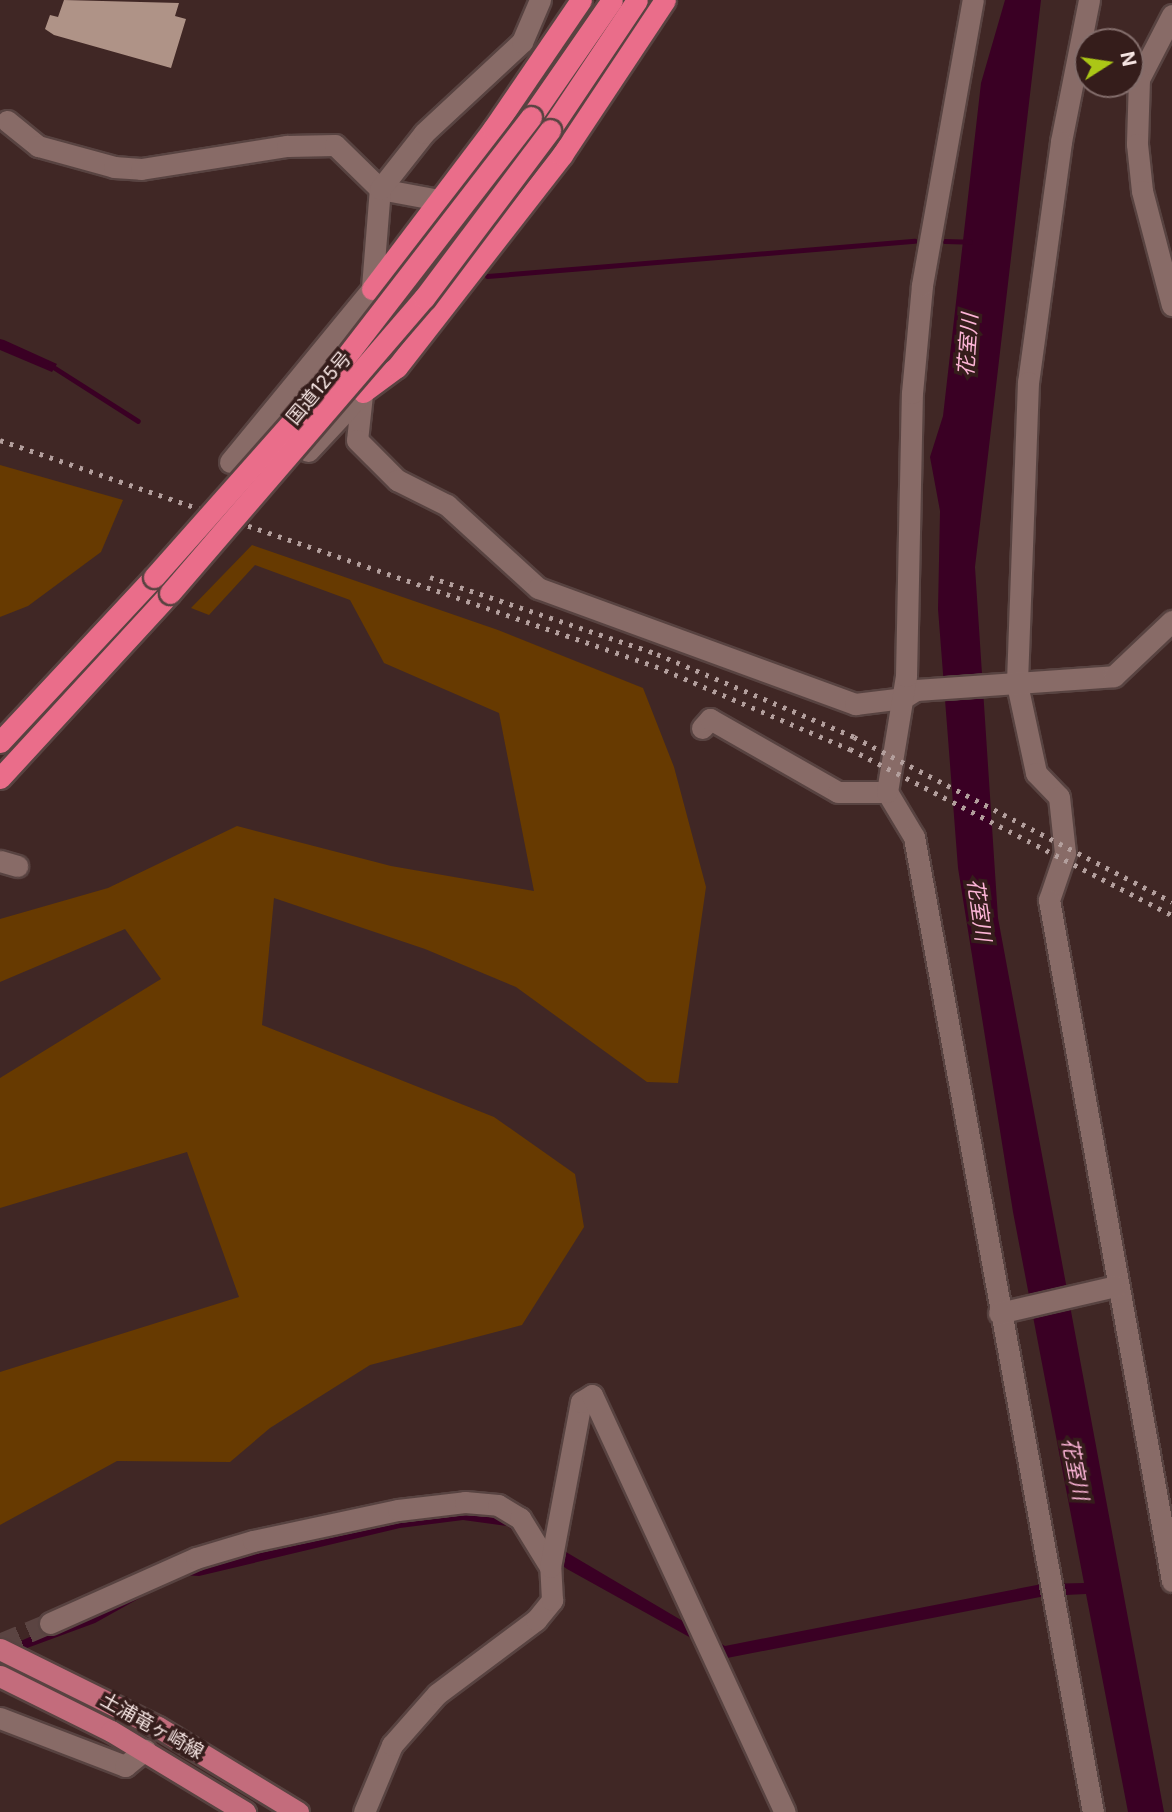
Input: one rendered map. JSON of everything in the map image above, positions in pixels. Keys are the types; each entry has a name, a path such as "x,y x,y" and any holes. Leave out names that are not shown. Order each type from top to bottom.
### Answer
{"highway":[{"path":"372,289 439,200 581,0"},
{"name":"国道125号","path":"0,742 154,577 329,379 531,117 612,0"},
{"name":"国道125号","path":"0,778 170,593 424,298 550,130 637,0"},
{"path":"363,392 397,367 562,155 664,0"}],"main road":[{"name":"土浦竜ヶ崎線","path":"0,1649 158,1727 298,1812"},
{"name":"土浦竜ヶ崎線","path":"0,1676 145,1750 245,1812"}],"street":[{"path":"540,0 522,42 424,133 380,189 357,440 397,480 447,505 538,588 855,704 909,694 1114,676 1172,621"},
{"path":"973,0 922,285 912,393 909,694 887,792 914,837 999,1312 1093,1812"},
{"path":"1088,0 1061,142 1028,382 1012,684 1036,773 1059,797 1065,853 1048,900 1116,1286 1172,1581"},
{"path":"1172,15 1139,79 1137,144 1142,191 1172,305"},
{"path":"7,121 37,146 114,167 141,169 287,146 335,145 380,189 439,200"},
{"path":"230,462 372,289"},
{"path":"308,451 363,392"},
{"path":"702,728 710,719 838,792 887,792"},
{"path":"999,1312 1116,1286"},
{"path":"363,1812 392,1745 438,1693 537,1620 552,1600 550,1567 581,1402 592,1395 785,1812"},
{"path":"50,1623 196,1558 242,1544 398,1510 465,1502 498,1505 520,1518 550,1567"},
{"path":"0,1718 125,1766 145,1750"}],"shaded area":[{"path":"0,465 123,500 101,552 28,606 0,617"},
{"path":"252,545 498,630 643,688 674,767 706,887 678,1083 647,1082 516,987 425,949 274,898 262,1025 494,1117 575,1174 584,1227 522,1325 370,1365 270,1428 230,1462 117,1461 0,1525 0,1372 239,1297 187,1152 0,1208 0,1078 161,979 125,929 0,982 0,919 108,888 237,826 391,866 534,891 499,713 384,663 350,600 255,565 209,615 191,608"}],"water":[{"name":"花室川","path":"1005,0 1041,0 975,567 998,918 1164,1812 1128,1812 1086,1594 1045,1596 727,1658 567,1569 507,1526 463,1520 400,1528 199,1576 181,1575 95,1623 0,1658 0,1650 197,1564 398,1516 495,1510 725,1646 1042,1584 1084,1583 1013,1212 958,868 938,609 940,511 930,457 943,416 981,83"},
{"path":"0,339 57,364 52,372 0,350"}],"building":[{"path":"64,0 179,3 175,16 186,19 171,68 54,35 45,29 50,15 58,17"}],"waterway":[{"path":"487,276 915,241"},
{"path":"945,241 970,242"},
{"path":"50,365 138,421"}],"tunnel":[{"path":"0,1644 50,1623"}],"railway":[{"path":"0,440 655,666 850,749 1172,915"},
{"path":"430,577 657,654 854,737 1172,902"}]}
